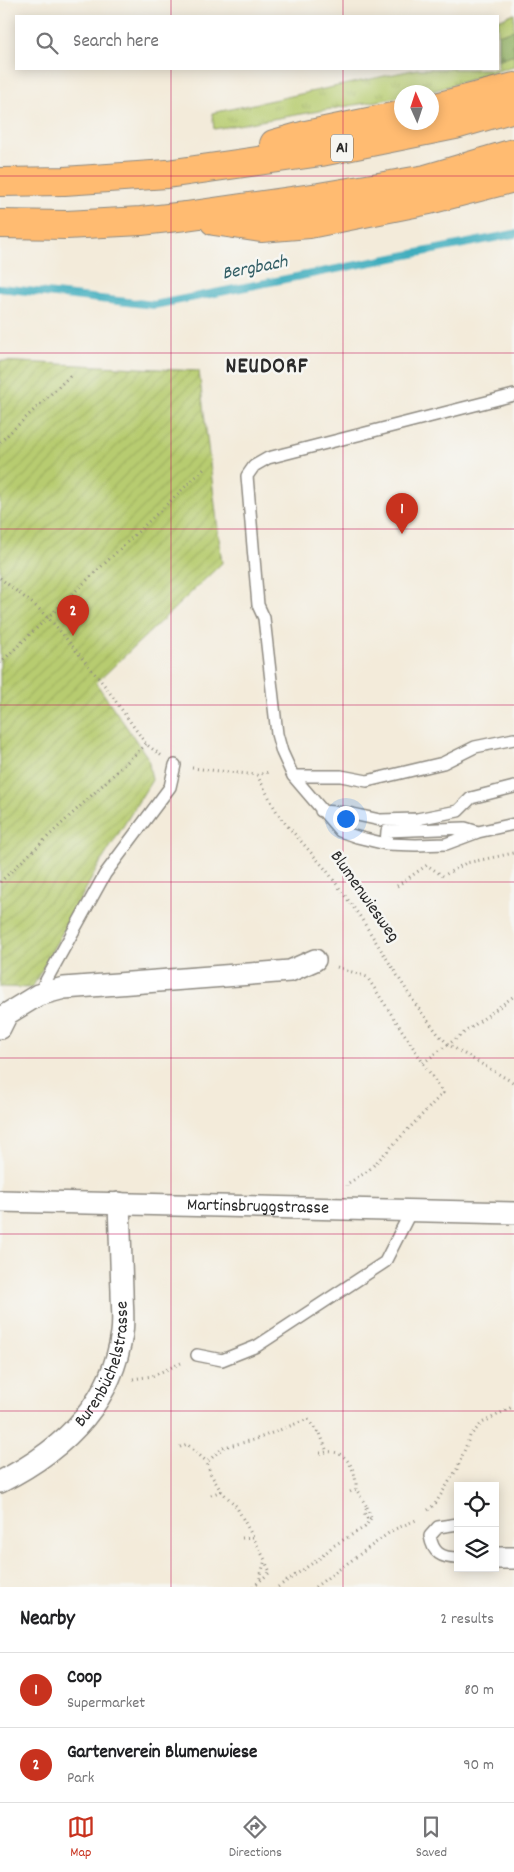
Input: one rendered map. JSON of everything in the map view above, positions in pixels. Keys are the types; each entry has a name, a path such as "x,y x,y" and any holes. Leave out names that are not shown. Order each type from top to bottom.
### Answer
{"highway":[{"path":"439,106 514,87"},
{"name":"A1","path":"0,182 64,181 167,174 321,152 455,125 514,108"},
{"name":"A1","path":"167,174 306,135 394,117"},
{"path":"0,224 66,225 186,216 426,179 514,153"},
{"path":"186,216 261,228 309,224 429,200 514,178"}],"street":[{"path":"0,1028 7,1014 38,995 64,988 290,972 315,960"},
{"name":"Martinsbruggstrasse","path":"0,1201 514,1213"},
{"name":"Burenbüchelstrasse","path":"0,1482 38,1461 58,1446 72,1432 89,1414 117,1362 123,1330 119,1203"},
{"path":"499,1558 514,1558"}],"lane":[{"path":"514,395 268,458 254,466 247,476 258,605 264,618 276,734 292,776 340,831 357,838 386,844 446,844 478,832 514,824"},
{"path":"292,776 341,776 367,781 443,764 475,747 514,739"},
{"path":"38,995 105,874 170,787 175,765"},
{"path":"321,811 348,813 380,820 417,819 458,811 471,798 514,787"},
{"path":"458,811 457,820 464,828"},
{"path":"386,844 387,831 464,828 478,832"},
{"path":"197,1355 222,1360 258,1346 385,1262 411,1211"},
{"path":"454,1525 438,1527 430,1536 436,1554 454,1558"}],"path":[{"path":"0,442 70,376"},
{"path":"0,662 204,469"},
{"path":"0,578 48,617 105,686 146,744 175,765 205,771 257,775 269,772"},
{"path":"0,882 146,744"},
{"name":"Blumenwiesweg","path":"257,775 278,816 327,871 359,915 416,1005 438,1034 449,1045 514,1082"},
{"path":"397,886 427,865 444,876 466,863 514,853"},
{"path":"315,960 367,977 443,1093 368,1171 347,1184 346,1191"},
{"path":"423,1063 514,996"},
{"path":"125,1378 139,1379 152,1376 197,1355"},
{"path":"315,1587 393,1530 416,1520 435,1504 457,1469 470,1436 482,1423 514,1406"},
{"path":"207,1462 224,1447 254,1440 308,1419 318,1433 320,1433 327,1452"},
{"path":"180,1447 187,1444 207,1462 210,1473 221,1491 236,1506 265,1560 270,1572 253,1587"},
{"path":"278,1587 308,1567 333,1546 365,1526 371,1518 367,1518 364,1512 367,1507 356,1489 357,1482 350,1465 341,1455 333,1452 320,1453"},
{"path":"348,1493 356,1489"},
{"path":"211,1495 221,1491"},
{"path":"416,1520 430,1536"},
{"path":"242,1538 253,1537"},
{"path":"259,1581 265,1560"}],"green space":[{"path":"514,13 514,66 439,89 439,85 394,85 394,98 214,129 212,113 412,70 499,70 499,20"},
{"path":"514,30 514,54 499,60 499,35"},
{"path":"0,361 199,371 222,563 96,683 148,758 152,780 99,865 32,988 0,987"}],"waterway":[{"name":"Bergbach","path":"0,288 154,305 514,234"}],"place":[{"name":"Coop","path":"402,534"},
{"name":"Gartenverein Blumenwiese","path":"73,636"}],"district":[{"name":"NEUDORF","path":"267,367"}]}
